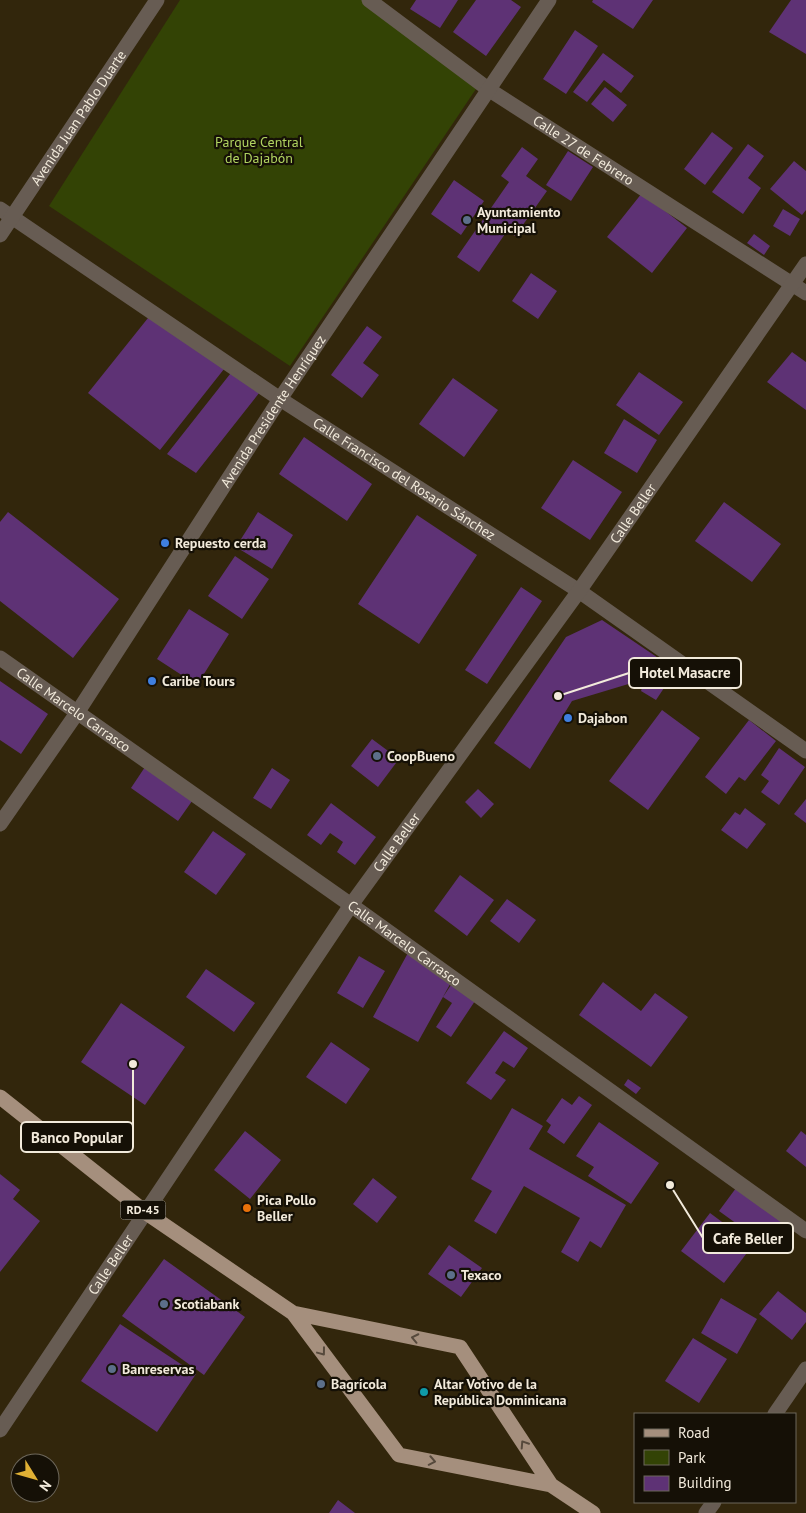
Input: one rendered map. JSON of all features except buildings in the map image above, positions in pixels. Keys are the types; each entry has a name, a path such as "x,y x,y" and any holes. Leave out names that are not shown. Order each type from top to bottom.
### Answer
{"main road":[{"name":"RD-45","path":"0,1098 145,1212 293,1313 399,1455 551,1485 593,1513"},
{"name":"RD-45","path":"293,1313 460,1347 551,1485"}],"street":[{"name":"Avenida Juan Pablo Duarte","path":"0,236 6,213 157,0"},
{"name":"Calle 27 de Febrero","path":"368,0 488,89 806,293"},
{"name":"Avenida Presidente Henríquez","path":"0,824 77,713 280,399 549,0"},
{"name":"Calle Francisco del Rosario Sánchez","path":"6,213 280,399 578,591 806,750"},
{"name":"Calle Beller","path":"0,1430 351,905 578,591 806,264"},
{"name":"Calle Marcelo Carrasco","path":"0,658 351,905 806,1231"},
{"path":"776,1413 806,1370"}],"green space":[{"name":"Parque Central de Dajabón","path":"180,0 364,0 484,77 290,366 49,206"}],"place":[{"name":"Ayuntamiento Municipal","path":"467,220"},
{"name":"Repuesto cerda","path":"165,543"},
{"name":"Caribe Tours","path":"152,681"},
{"name":"Hotel Masacre","path":"558,696"},
{"name":"Dajabon","path":"568,718"},
{"name":"CoopBueno","path":"377,756"},
{"name":"Banco Popular","path":"133,1064"},
{"name":"Cafe Beller","path":"670,1185"},
{"name":"Pica Pollo Beller","path":"247,1208"},
{"name":"Texaco","path":"451,1275"},
{"name":"Scotiabank","path":"164,1304"},
{"name":"Banreservas","path":"112,1369"},
{"name":"Bagrícola","path":"321,1384"},
{"name":"Altar Votivo de la República Dominicana","path":"424,1392"}]}
